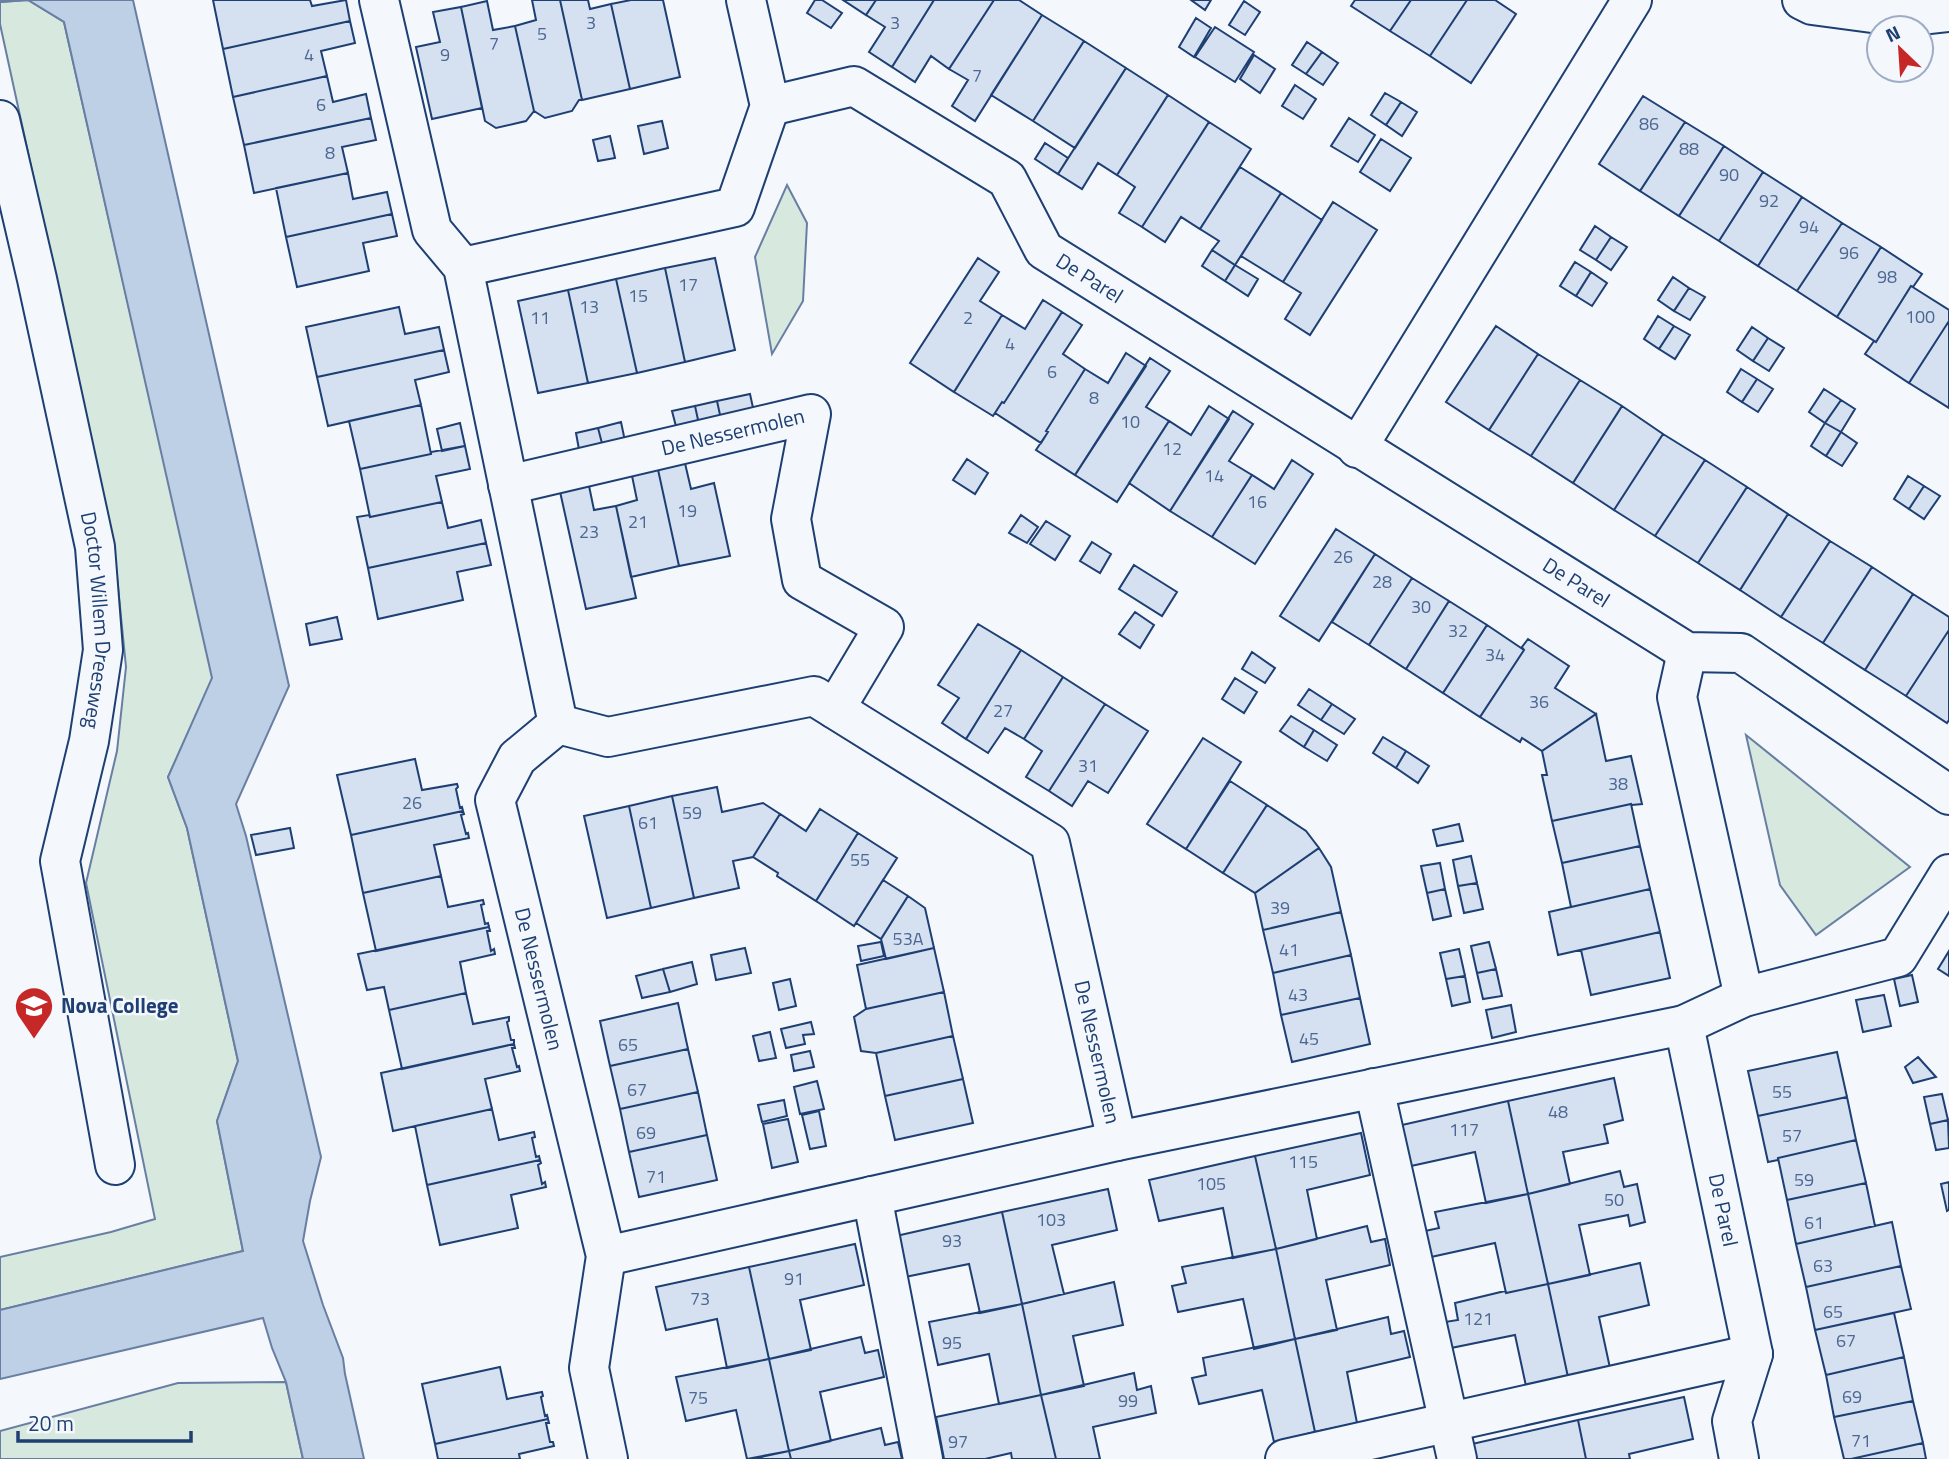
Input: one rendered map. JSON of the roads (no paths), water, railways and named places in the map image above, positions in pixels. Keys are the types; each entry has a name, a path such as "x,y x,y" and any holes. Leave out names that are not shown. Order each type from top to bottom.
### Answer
{"street":[{"path":"379,0 432,230 463,267 558,724"},
{"path":"463,267 735,207 770,106 746,0"},
{"path":"1357,448 1632,0"},
{"path":"1802,0 1812,5 1902,17 1949,12"},
{"name":"De Parel","path":"770,106 854,86 1007,179 1044,250 1687,652"},
{"name":"Doctor Willem Dreesweg","path":"0,120 95,547 103,650 89,741 60,861 115,1165"},
{"name":"De Nessermolen","path":"508,485 811,414 790,519 802,580 884,627 835,709"},
{"path":"1744,997 1677,697 1687,652 1741,653 1949,795"},
{"name":"De Nessermolen","path":"608,1459 589,1368 607,1256 495,800 517,758 558,724 608,737 814,696 1050,843 1117,1141"},
{"path":"1684,1026 1744,997 1898,957 1949,874"},
{"name":"De Parel","path":"1684,1026 1753,1354 1732,1421 1739,1459"},
{"name":"De Nessermolen","path":"607,1256 1117,1141 1684,1026"},
{"path":"1374,1088 1457,1459"},
{"path":"872,1196 923,1459"},
{"path":"1284,1459 1753,1354"}],"water":[{"path":"28,0 133,0 289,686 236,804 246,836 321,1157 303,1241 343,1358 364,1459 303,1459 286,1382 263,1318 0,1379 0,1310 243,1251 217,1121 238,1061 187,828 168,777 212,678 64,22"}],"place":[{"name":"Nova College","path":"34,1040"}]}
